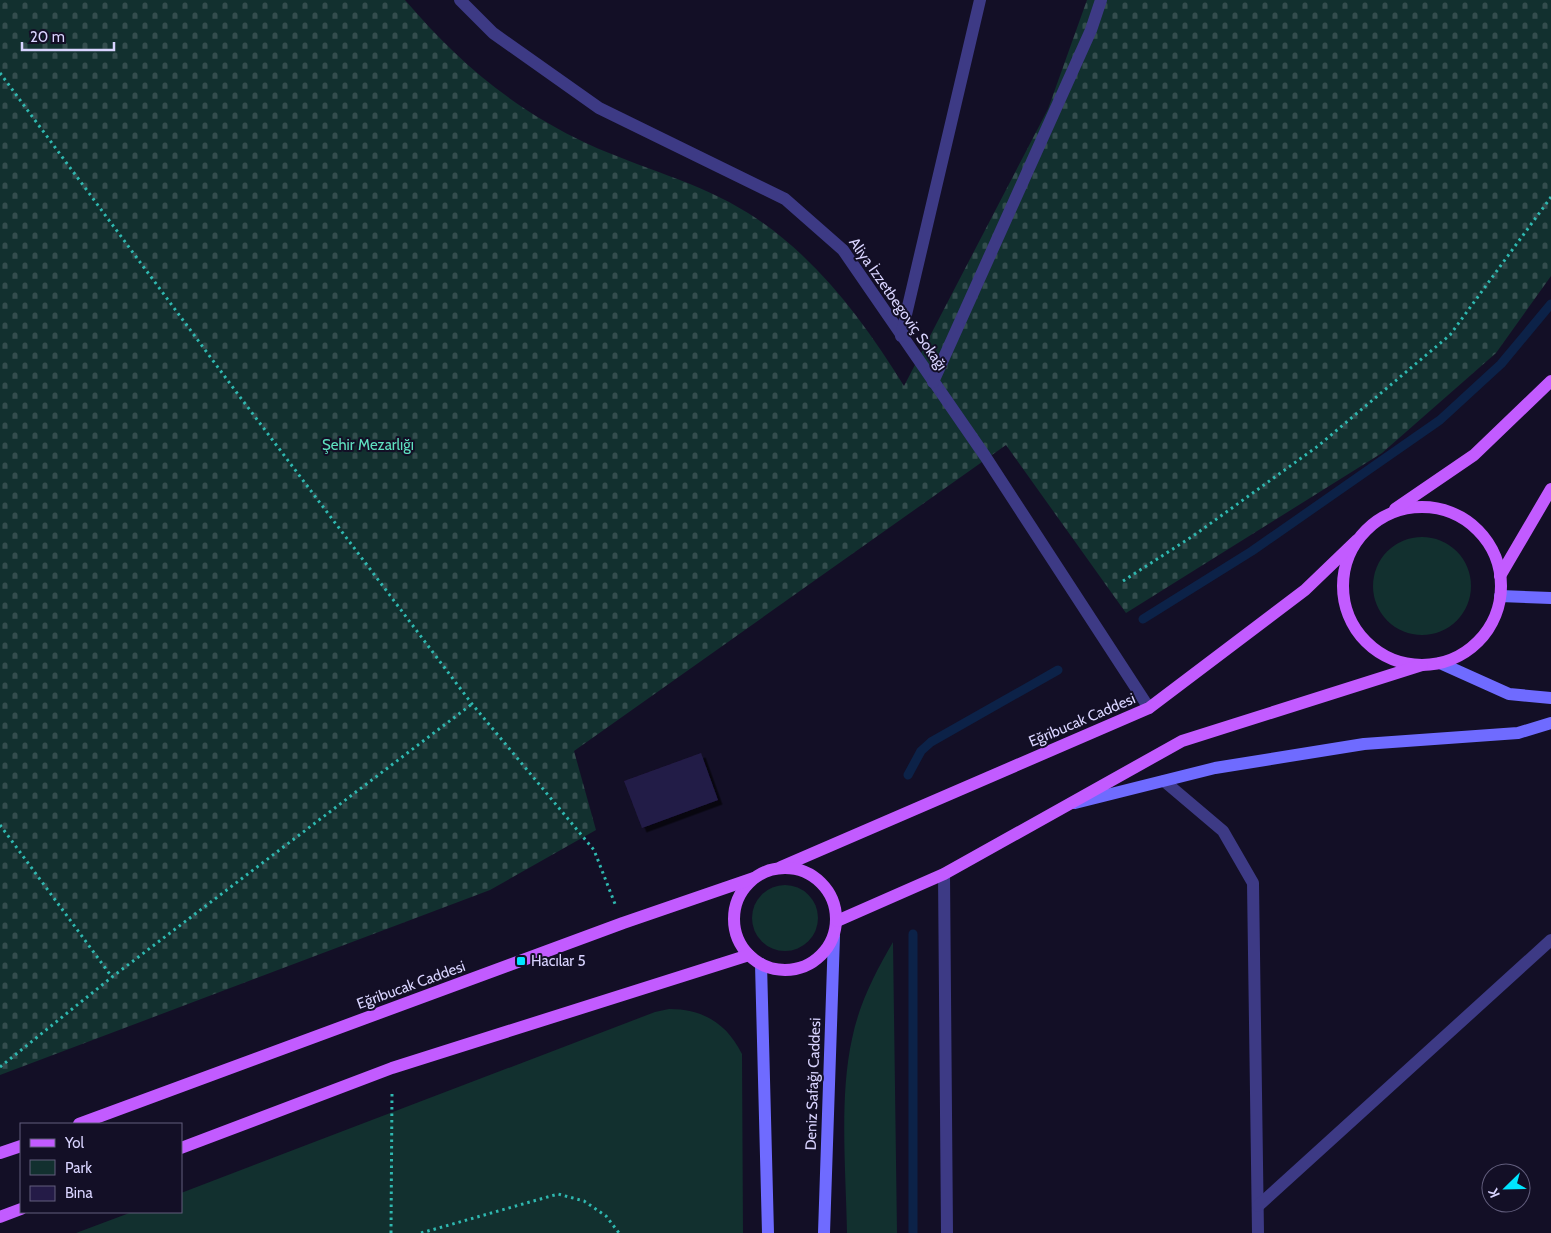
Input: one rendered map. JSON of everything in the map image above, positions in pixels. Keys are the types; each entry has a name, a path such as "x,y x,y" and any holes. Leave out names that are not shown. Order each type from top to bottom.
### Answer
{"main road":[{"path":"1422,665 1403,662 1385,656 1369,645 1357,630 1348,613 1344,594 1344,576 1348,557 1357,540 1370,526 1474,456 1551,381"},
{"path":"1500,576 1551,489"},
{"path":"837,921 944,874 1182,741 1422,665 1440,662 1458,656 1474,645 1491,623 1500,596 1500,576 1496,558 1487,541 1474,527 1459,516 1441,509 1422,507 1403,509 1386,516"},
{"name":"Eğribucak Caddesi","path":"781,867 1149,708 1304,590 1357,540"},
{"path":"781,867 796,868 809,873 821,882 830,893 836,907 837,921 834,936 827,949 817,960 804,967 789,970 775,969 761,964 749,955 740,944 735,930 734,915 737,901 744,888 754,878 781,867"},
{"name":"Eğribucak Caddesi","path":"82,1123 623,923 754,878"},
{"path":"182,1148 392,1068 749,955"},
{"path":"0,1153 20,1146"},
{"path":"0,1217 20,1209"}],"street":[{"name":"Aliya İzzetbegoviç Sokağı","path":"460,0 493,33 599,108 785,199 843,250 985,456 1149,708"},
{"path":"901,336 980,0"},
{"path":"933,382 1091,30 1101,0"},
{"path":"1500,596 1551,598"},
{"path":"1440,662 1510,694 1551,698"},
{"path":"1068,805 1214,768 1355,746 1518,733 1551,723"},
{"path":"1164,781 1223,831 1253,883 1258,1233"},
{"path":"944,874 946,1233"},
{"name":"Deniz Safağı Caddesi","path":"824,1233 834,936"},
{"path":"1258,1206 1551,940"},
{"path":"761,964 768,1233"}],"path":[{"path":"0,73 234,389 472,704 594,850 623,923"},
{"path":"1123,581 1194,536 1302,458 1371,404 1444,341 1551,197"},
{"path":"0,1067 112,977 472,704"},
{"path":"0,825 112,977"},
{"path":"391,1233 392,1068"},
{"path":"421,1233 558,1194 584,1201 606,1216 619,1233"}],"green space":[{"name":"Şehir Mezarlığı","path":"0,0 405,0 466,64 535,115 608,153 690,184 729,202 772,230 795,248 836,290 872,337 904,386 1048,109 1087,0 1551,0 1551,276 1496,353 1382,453 1126,613 1006,445 574,751 596,830 490,890 0,1075"},
{"path":"1422,537 1441,541 1457,551 1467,567 1471,586 1467,605 1457,621 1441,631 1422,635 1403,631 1387,621 1377,605 1373,586 1377,567 1387,551 1403,541"},
{"path":"785,885 797,888 808,895 815,906 818,918 815,930 808,941 797,948 785,951 773,948 762,941 755,930 752,918 755,906 762,895 773,888"},
{"path":"893,942 897,1233 847,1233 844,1110 848,1062 855,1026 863,1001"},
{"path":"669,1009 704,1015 729,1034 742,1054 743,1233 76,1233 129,1213 182,1213 182,1193 655,1012"}],"building":[{"path":"701,753 718,800 642,828 624,781"}],"waterway":[{"path":"1143,619 1252,551 1440,420 1501,364 1551,304"},
{"path":"908,775 921,751 931,742 1058,670"},
{"path":"913,934 913,1233"}],"place":[{"name":"Hacılar 5","path":"521,961"}]}
